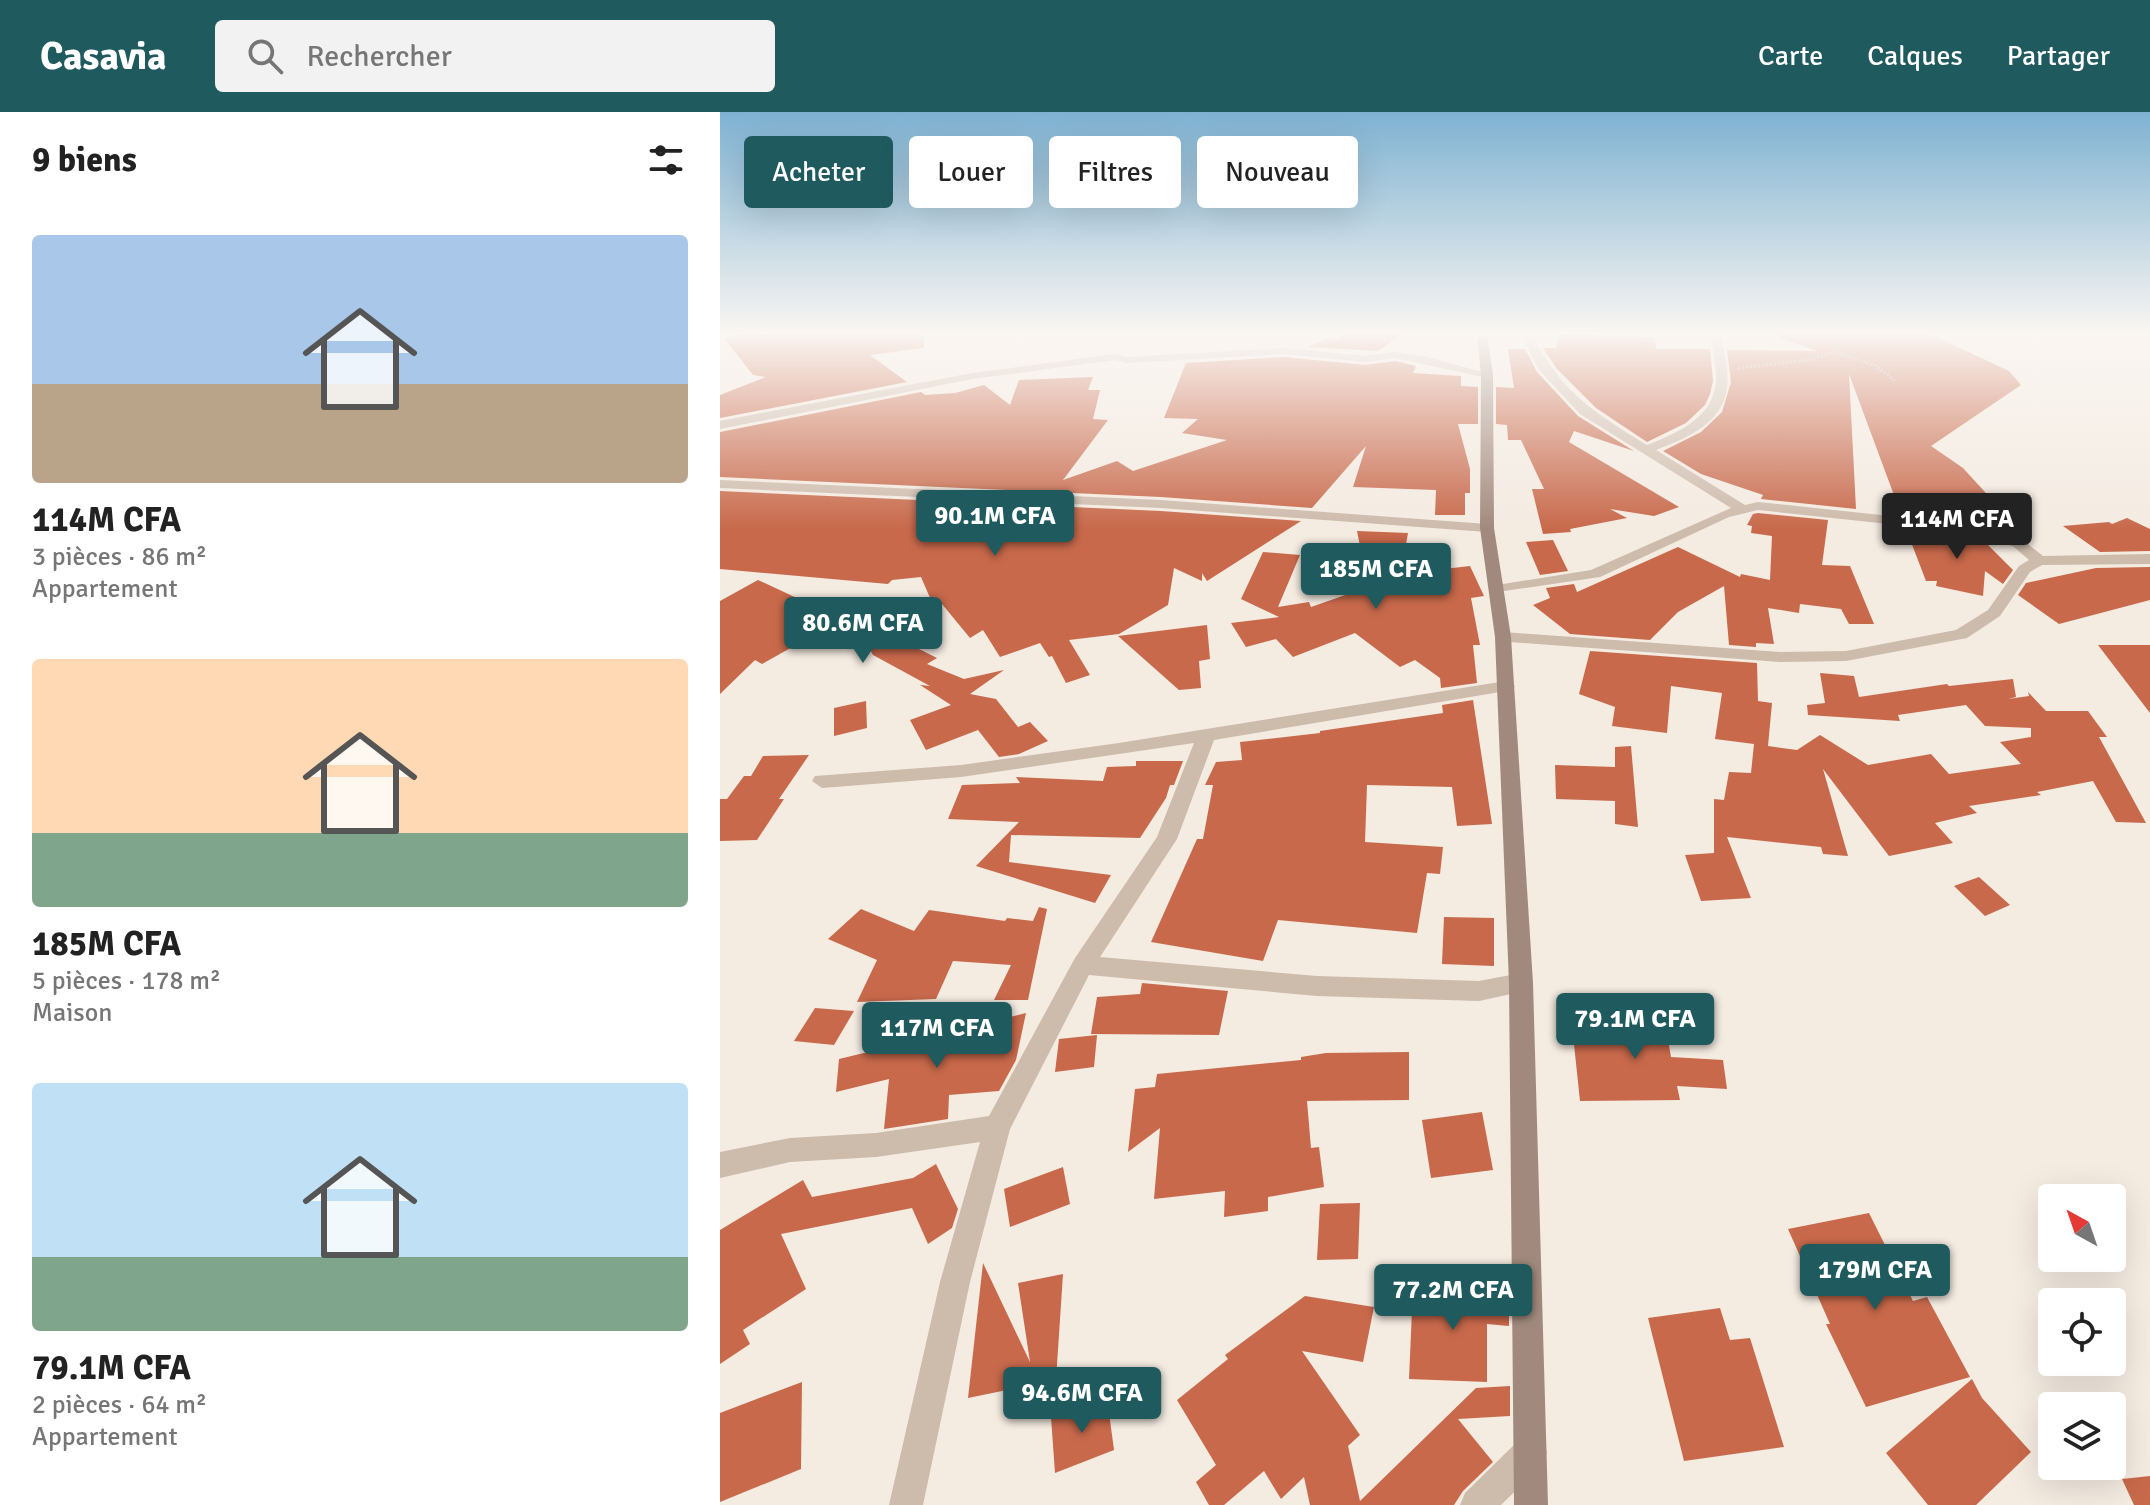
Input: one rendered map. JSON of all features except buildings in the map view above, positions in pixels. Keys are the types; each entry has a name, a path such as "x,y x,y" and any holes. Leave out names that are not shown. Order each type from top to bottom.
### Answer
{"street":[{"path":"720,425 859,398"},
{"path":"1487,398 1487,528 1503,637 1521,983 1531,1505"},
{"path":"1569,398 1603,424 1740,508"},
{"path":"1646,450 1699,425 1718,398"},
{"path":"720,484 1161,504 1487,528"},
{"path":"1497,590 1595,574 1740,508 1758,506 1986,530 2019,544 2039,561"},
{"path":"1503,637 1780,657 1846,656 1961,634 1994,613 2024,569 2039,561 2150,559"},
{"path":"822,781 961,771 1506,686"},
{"path":"906,1505 955,1282 997,1127 1083,965 1167,839 1206,735"},
{"path":"1083,965 1317,986 1479,991 1521,983"},
{"path":"720,1165 790,1150 876,1145 997,1127"},
{"path":"1477,1505 1531,1452"}]}
